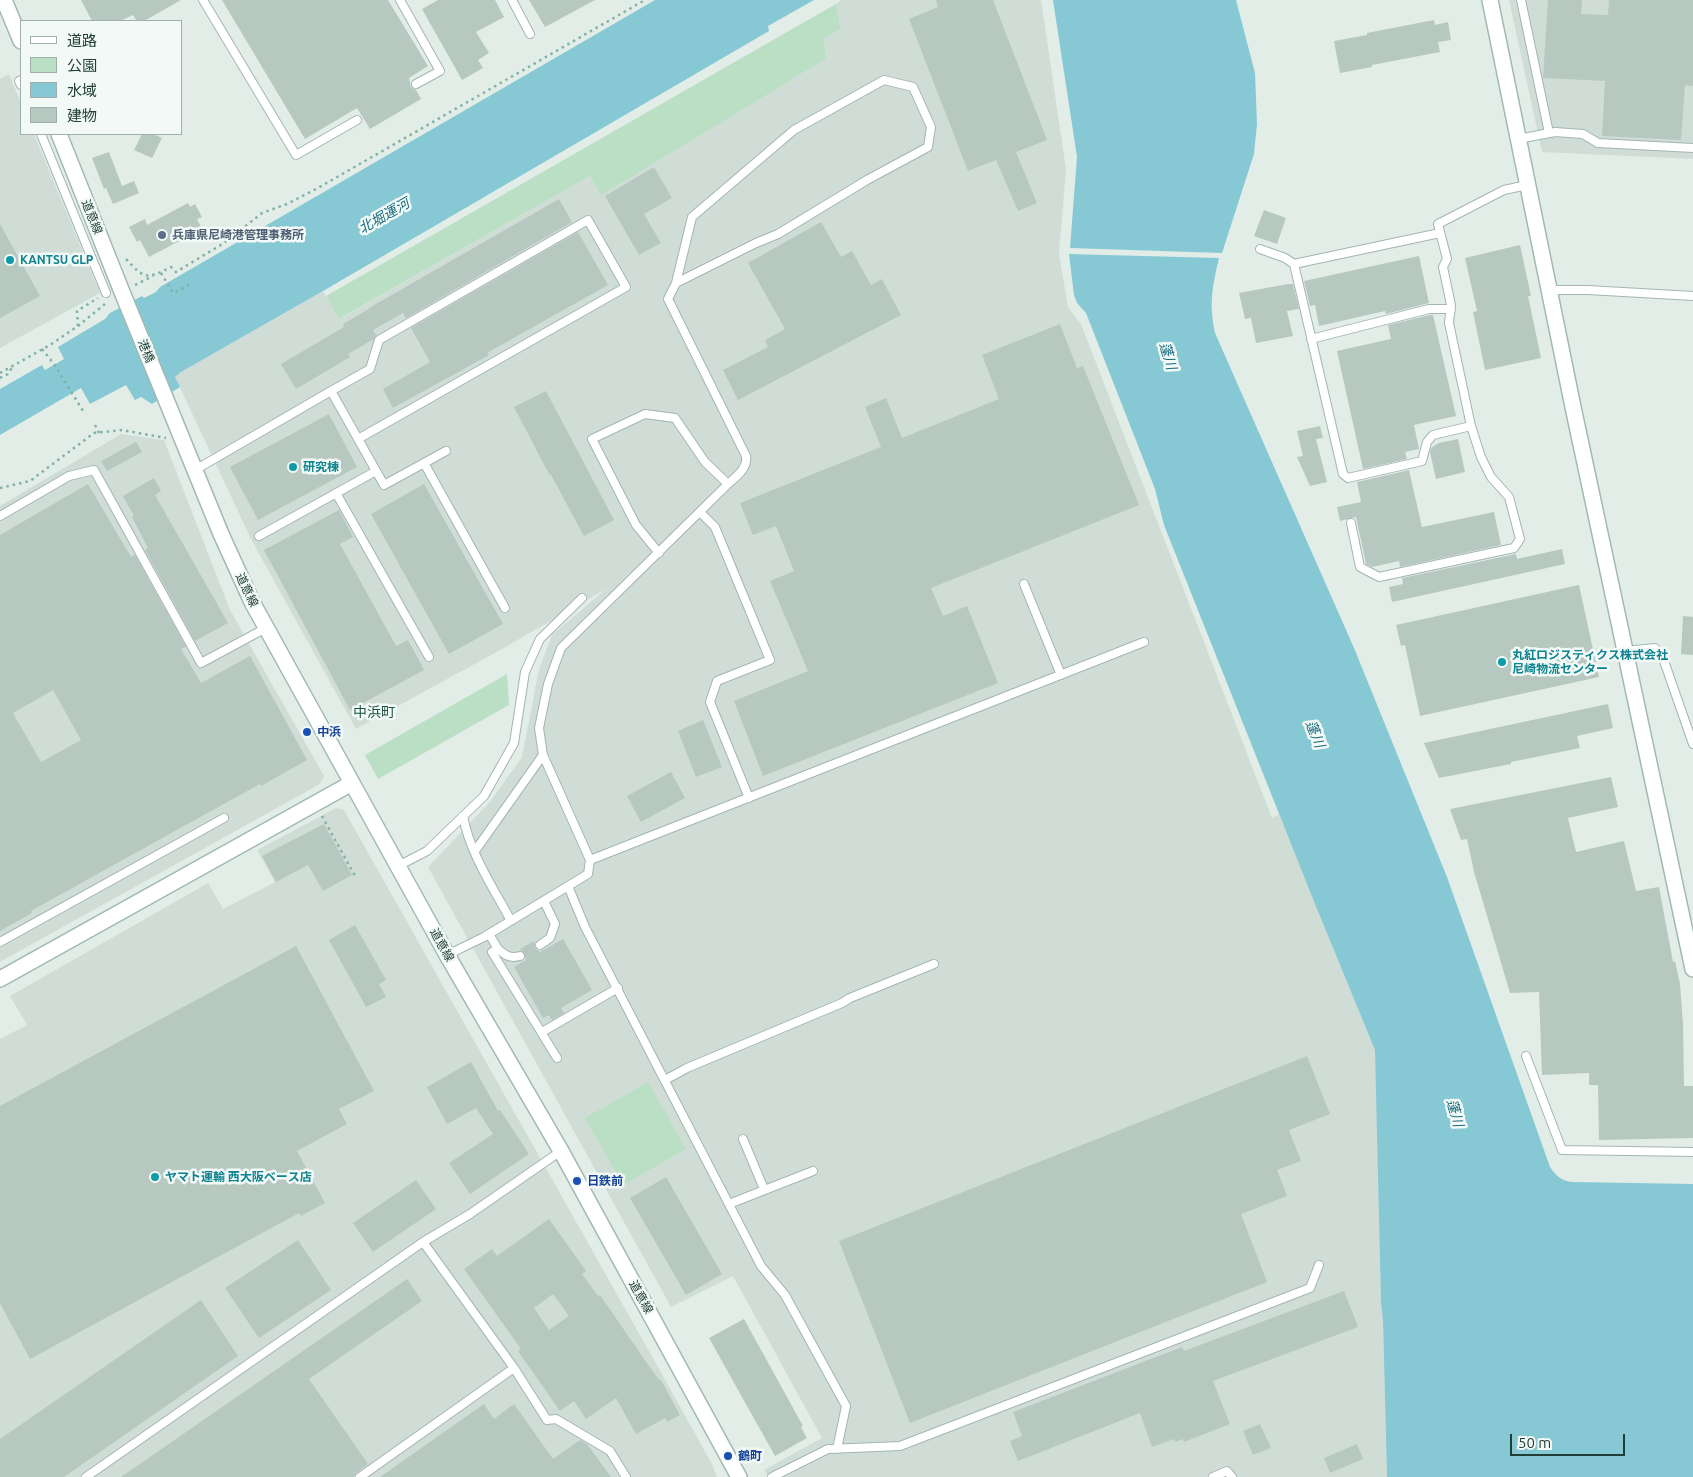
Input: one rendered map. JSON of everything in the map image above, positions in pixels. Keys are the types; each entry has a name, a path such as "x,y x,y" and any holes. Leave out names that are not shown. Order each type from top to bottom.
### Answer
{"street":[{"path":"4,0 20,39"},
{"path":"1490,0 1527,185 1693,969"},
{"name":"道意線","path":"59,135 128,293"},
{"name":"港橋","path":"128,293 167,401"},
{"name":"道意線","path":"167,401 252,602 398,866 560,1151 740,1477"},
{"path":"0,979 352,783"}],"lane":[{"path":"203,0 296,155 357,120"},
{"path":"400,0 440,71 416,84"},
{"path":"512,0 530,34"},
{"path":"1521,0 1549,133"},
{"path":"448,955 511,921 588,874 590,860 543,755 540,728 548,684 561,648 745,467 747,462 746,456 668,299 676,283 692,217 794,130 884,80 913,86 931,127 928,147 867,180 778,234 676,283"},
{"path":"1518,139 1555,132 1583,134 1598,144 1693,148"},
{"path":"41,135 106,293"},
{"path":"1351,523 1360,567 1379,577 1514,548 1520,539 1509,497 1491,477 1481,457 1470,426 1449,323 1451,305 1443,267 1448,259 1438,224 1504,190 1527,185"},
{"path":"195,470 370,369 379,340 588,220 626,287 358,439"},
{"path":"1294,264 1440,233"},
{"path":"1260,249 1285,258 1294,264 1343,474 1348,478 1422,461 1426,442 1433,435 1470,426"},
{"path":"1549,290 1588,290 1693,296"},
{"path":"1312,339 1429,309 1451,309"},
{"path":"331,391 384,485 446,451"},
{"path":"658,553 636,525 592,439 645,414 675,418 705,462 728,484"},
{"path":"424,463 505,608"},
{"path":"0,516 69,476 94,470 201,663 266,628"},
{"path":"258,536 376,471"},
{"path":"336,493 429,657"},
{"path":"700,512 715,528 770,660 718,681 710,702 748,798"},
{"path":"1024,584 1061,674"},
{"path":"398,866 427,851 484,796 514,743 525,672 540,639 582,598"},
{"path":"590,860 1144,642"},
{"path":"1625,651 1655,648 1663,658 1693,744"},
{"path":"475,851 543,755"},
{"path":"463,816 466,830 475,851 511,921"},
{"path":"0,942 224,818"},
{"path":"568,886 585,927 761,1266 785,1295 846,1406 837,1449"},
{"path":"540,945 550,938 555,924 544,901"},
{"path":"488,934 498,949 506,956 515,958 520,956"},
{"path":"498,949 492,952 557,1058"},
{"path":"665,1080 686,1068 934,964"},
{"path":"542,1032 618,988"},
{"path":"1526,1056 1562,1150 1693,1152"},
{"path":"743,1139 764,1189"},
{"path":"86,1477 423,1242 470,1214 560,1151"},
{"path":"729,1204 813,1171"},
{"path":"423,1242 514,1368 547,1420 556,1419 610,1451 626,1477"},
{"path":"772,1477 828,1449 900,1446 1310,1288 1319,1265"},
{"path":"360,1477 514,1368"},
{"path":"1214,1477 1227,1471 1232,1477"}],"path":[{"path":"128,293 171,267 176,272 224,243 262,213 287,204 318,188 645,0"},
{"path":"124,257 137,272 146,276 154,276"},
{"path":"161,272 173,293 193,283"},
{"path":"78,326 77,311 106,293"},
{"path":"0,373 78,326 106,303"},
{"path":"42,349 54,364 85,414"},
{"path":"0,378 8,374 14,365"},
{"path":"95,425 99,433"},
{"path":"0,488 30,481 94,433 122,430 183,441"},
{"path":"320,813 355,876"}],"shaded area":[{"path":"841,0 1041,0 1066,169 1059,254 1068,307 1081,324 1272,818 1279,814 1376,1050 1387,1477 768,1477 764,1470 822,1438 733,1276 671,1307 428,867 489,803 522,757 539,669 552,635 606,589 502,649 356,729 251,539 175,377 323,291 340,319 590,176 601,194 826,59 824,38 841,29 836,4"},
{"path":"1509,0 1693,0 1693,159 1542,152"},
{"path":"9,74 20,101 20,135 34,135 100,293 0,348 0,79"},
{"path":"121,434 164,440 230,610 324,776 320,784 0,962 0,506"},
{"path":"336,808 344,810 663,1376 712,1464 717,1477 0,1477 0,1039 27,1025 10,996 208,883 223,909 275,882 257,850"}],"green space":[{"path":"836,4 841,29 824,38 826,59 601,195 590,176 339,319 326,296"},
{"path":"507,674 509,705 378,779 365,755"},
{"path":"648,1082 686,1149 623,1185 585,1118"}],"water":[{"name":"北堀運河","path":"655,0 814,0 768,26 769,31 181,372 175,377 180,387 152,404 141,397 135,400 126,385 90,404 81,388 0,435 0,389 42,365 45,370 64,359 58,347 105,319 110,313 142,296 144,298 156,292 160,287"},
{"path":"1053,0 1236,0 1255,73 1257,124 1254,154 1222,253 1070,248 1077,157"},
{"name":"蓬川","path":"1069,254 1219,258 1212,296 1215,333 1354,648 1447,877 1550,1167 1560,1178 1572,1182 1693,1184 1693,1477 1387,1477 1375,1050 1164,525 1155,489 1086,313 1077,303 1074,295"}],"building":[{"path":"81,0 181,0 146,20 136,20 133,15 122,20 91,20"},
{"path":"222,0 388,0 428,66 409,78 411,87 416,90 421,99 370,129 357,108 305,139"},
{"path":"438,0 495,0 504,17 476,32 489,53 478,60 483,68 462,80 422,9"},
{"path":"529,0 595,0 545,27"},
{"path":"936,0 993,0 1047,140 1016,152 1037,203 1018,211 996,160 968,171 909,19 938,7"},
{"path":"1548,0 1582,0 1581,14 1608,15 1609,0 1693,0 1693,86 1685,85 1681,140 1602,136 1605,81 1543,78"},
{"path":"1434,20 1435,25 1448,22 1451,40 1438,42 1440,52 1340,73 1334,41"},
{"path":"142,135 155,135 162,138 152,158 134,150"},
{"path":"109,152 122,186 134,181 139,193 113,204 106,188 104,189 92,158"},
{"path":"654,167 672,198 644,214 661,243 639,255 605,196"},
{"path":"559,199 572,222 406,318 403,313 373,330 376,335 374,339 348,354 350,357 296,389 281,364 344,327 343,324 369,308"},
{"name":"兵庫県尼崎港管理事務所","path":"188,203 190,207 195,204 202,217 197,219 202,229 149,257 140,240 137,242 129,227 145,219 147,225"},
{"path":"1264,210 1286,218 1277,244 1254,236"},
{"path":"821,222 841,257 852,251 871,285 882,279 901,315 738,400 723,370 768,347 765,340 785,329 748,263"},
{"name":"KANTSU GLP","path":"0,224 40,296 0,318"},
{"path":"578,232 608,285 487,353 489,355 393,408 383,389 430,362 411,328"},
{"path":"1520,245 1541,358 1485,370 1473,312 1477,311 1465,258"},
{"path":"1419,256 1429,303 1386,314 1385,311 1319,326 1315,305 1310,306 1304,281"},
{"path":"1293,284 1299,309 1287,311 1293,336 1256,343 1251,318 1245,319 1239,293"},
{"path":"1433,315 1456,416 1414,425 1419,449 1405,452 1407,459 1363,469 1337,351 1391,339 1388,325"},
{"path":"1060,324 1077,368 1083,366 1139,505 931,588 943,616 967,606 998,683 763,776 734,701 808,671 770,581 794,571 776,526 753,535 740,503 881,447 865,407 886,398 902,438 999,399 982,355"},
{"path":"546,391 614,520 584,536 514,407"},
{"name":"研究棟","path":"329,414 357,467 258,520 230,467"},
{"path":"1320,426 1323,438 1316,439 1327,482 1310,486 1297,457 1303,456 1297,431"},
{"path":"1458,439 1465,472 1436,479 1430,452 1431,448 1439,443"},
{"path":"136,442 142,452 107,471 101,461"},
{"path":"1409,470 1422,527 1494,512 1501,545 1400,567 1399,561 1372,567 1366,564 1356,517 1340,521 1337,507 1361,502 1357,482"},
{"path":"154,478 161,491 155,495 228,623 195,641 145,550 148,548 123,496"},
{"path":"88,484 131,557 135,555 186,647 181,649 201,683 250,656 307,760 261,786 260,784 31,911 32,913 0,931 0,535","holes":["53,690 81,740 41,762 13,713"]},
{"path":"424,484 503,624 449,654 371,514"},
{"path":"339,510 353,537 340,544 396,646 408,640 424,670 350,710 264,550"},
{"path":"1562,549 1565,564 1392,602 1389,587 1403,584 1402,578 1516,554 1517,559"},
{"name":"丸紅ロジスティクス株式会社 尼崎物流センター","path":"1579,585 1599,677 1420,716 1405,645 1401,646 1396,625"},
{"path":"1683,616 1693,617 1693,655 1681,654"},
{"path":"1608,704 1613,728 1577,736 1580,748 1511,762 1511,764 1439,778 1424,743"},
{"path":"703,720 722,767 696,777 678,731"},
{"path":"671,772 685,798 641,822 627,796"},
{"path":"1611,777 1618,807 1568,818 1576,852 1624,841 1636,891 1659,887 1673,962 1675,961 1680,984 1684,1086 1693,1086 1693,1138 1599,1140 1598,1085 1589,1085 1589,1073 1542,1075 1539,992 1510,993 1474,872 1467,839 1461,840 1450,809"},
{"path":"324,824 352,875 323,891 308,865 276,882 262,856"},
{"path":"355,925 386,980 379,984 386,997 366,1007 329,940"},
{"path":"563,939 592,990 561,1008 564,1013 552,1020 549,1015 543,1018 514,967 526,960 524,953 520,949 534,941 535,948 540,952"},
{"name":"ヤマト運輸 西大阪ベース店","path":"296,946 374,1091 339,1109 347,1124 297,1151 325,1203 301,1216 299,1213 30,1359 0,1303 0,1106"},
{"path":"1307,1056 1330,1114 1289,1130 1301,1161 1277,1170 1287,1196 1241,1214 1267,1282 910,1423 839,1241"},
{"path":"471,1062 498,1111 500,1110 529,1154 470,1194 449,1163 493,1134 476,1108 447,1124 427,1087"},
{"path":"666,1177 722,1274 686,1295 630,1198"},
{"path":"416,1180 436,1209 373,1252 353,1223"},
{"path":"549,1219 586,1271 582,1274 598,1296 600,1295 659,1380 661,1380 680,1415 667,1422 665,1418 636,1434 616,1398 586,1419 574,1401 560,1411 518,1351 521,1349 464,1269 492,1249 497,1256","holes":["553,1294 569,1316 549,1330 534,1308"]},
{"path":"298,1240 331,1290 259,1338 225,1288"},
{"path":"407,1279 422,1301 309,1379 368,1464 356,1473 354,1477 121,1477"},
{"path":"1344,1291 1358,1327 1213,1381 1230,1424 1184,1442 1183,1439 1175,1442 1174,1439 1152,1447 1140,1413 1018,1461 1010,1441 1022,1436 1013,1412 1182,1347 1184,1351"},
{"path":"201,1300 238,1356 64,1477 0,1477 0,1439"},
{"path":"744,1319 803,1426 801,1427 807,1438 775,1456 709,1338"},
{"path":"484,1404 494,1419 514,1404 553,1459 580,1440 587,1444 611,1477 380,1477"},
{"path":"1260,1424 1271,1448 1253,1455 1243,1431"},
{"path":"1357,1444 1363,1459 1330,1473 1324,1458"}],"place":[{"name":"兵庫県尼崎港管理事務所","path":"162,235"},
{"name":"KANTSU GLP","path":"10,260"},
{"name":"研究棟","path":"293,467"},
{"name":"丸紅ロジスティクス株式会社 尼崎物流センター","path":"1502,662"},
{"name":"中浜","path":"307,732"},
{"name":"ヤマト運輸 西大阪ベース店","path":"155,1177"},
{"name":"日鉄前","path":"577,1181"},
{"name":"鶴町","path":"728,1456"}],"district":[{"name":"中浜町","path":"374,712"}]}
